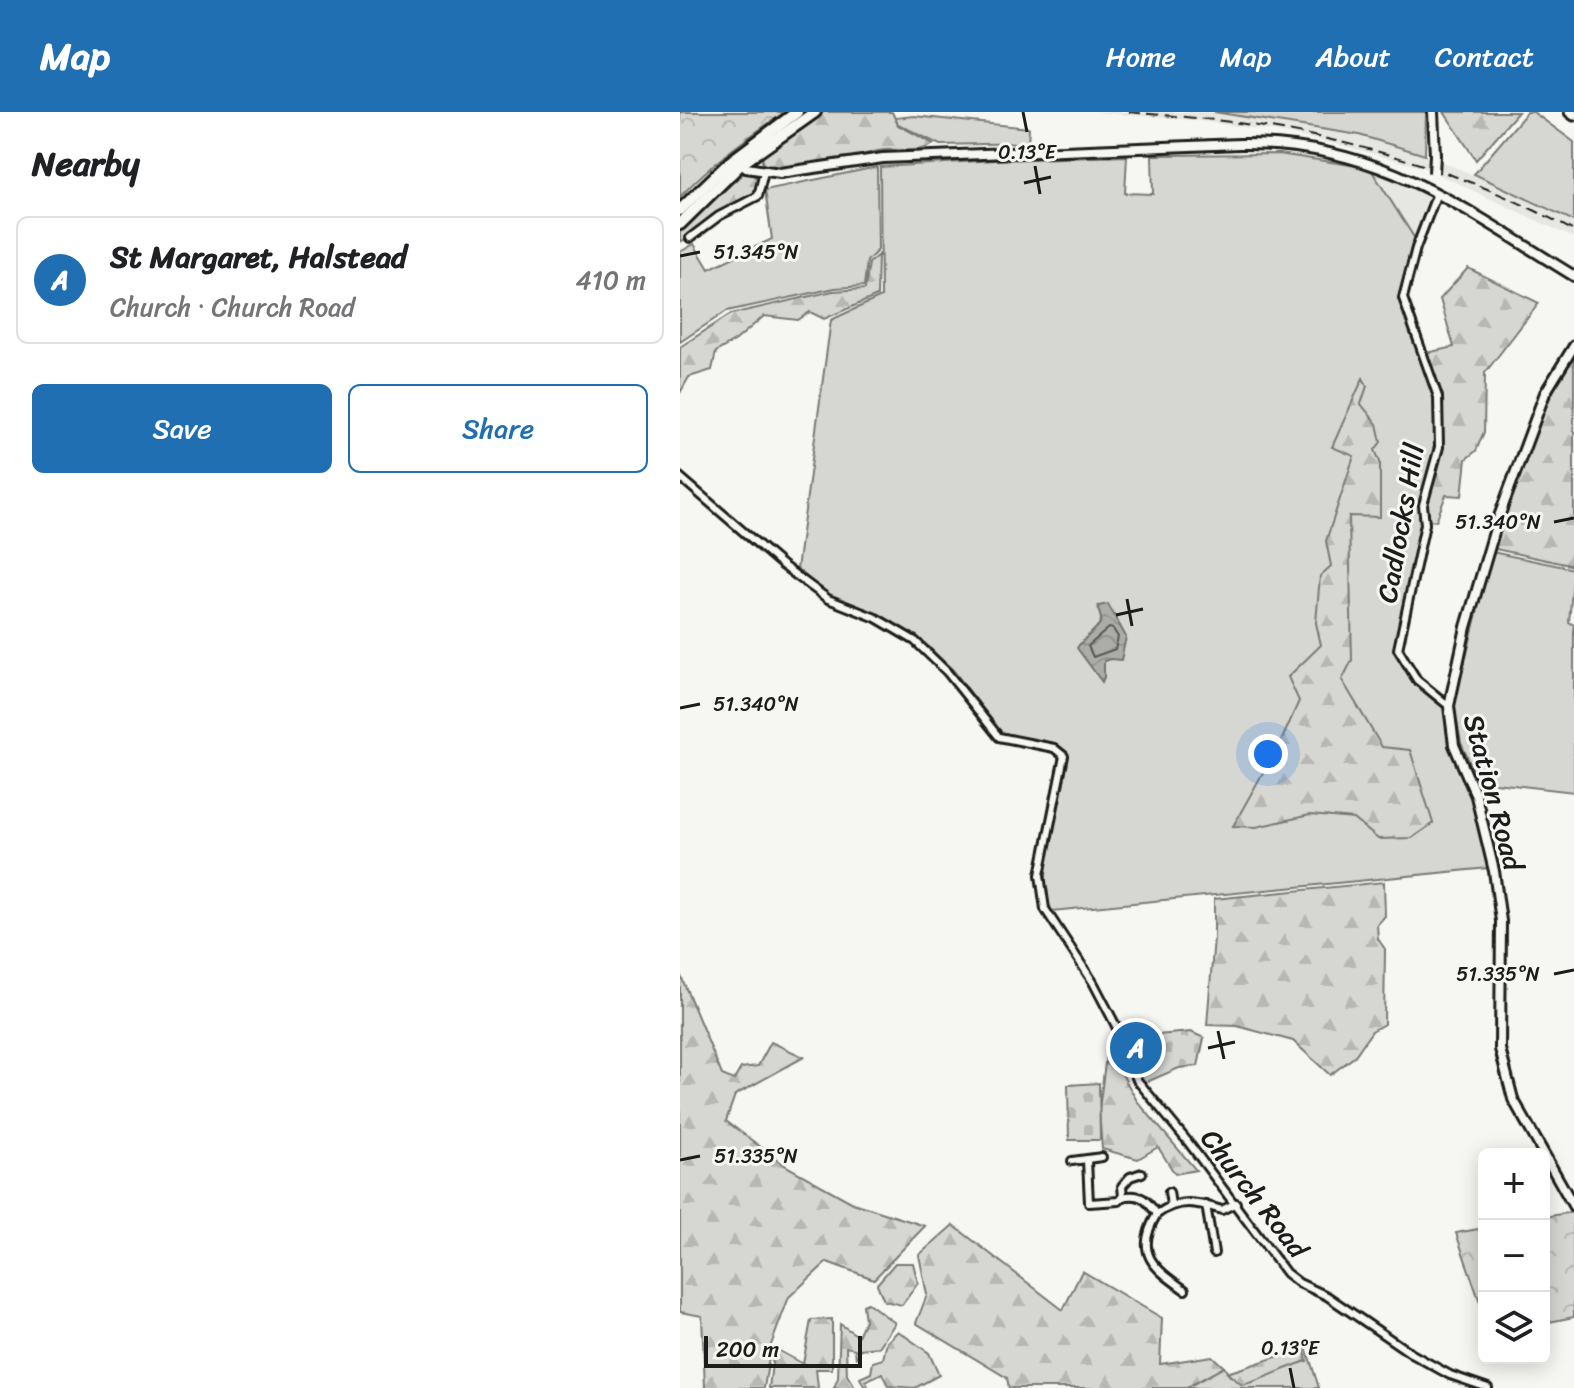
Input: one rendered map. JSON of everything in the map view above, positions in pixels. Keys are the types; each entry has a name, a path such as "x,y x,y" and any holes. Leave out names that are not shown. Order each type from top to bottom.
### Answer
{"highway":[{"path":"680,210 797,112"},
{"path":"680,224 736,163 815,112"}],"street":[{"path":"1428,188 1434,173 1433,112"},
{"path":"736,163 764,172 798,171 883,158 1250,144 1298,146 1356,158 1428,188 1574,276"},
{"path":"690,238 719,216 758,196 764,172"},
{"name":"Cadlocks Hill","path":"1437,193 1416,248 1403,298 1438,397 1439,447 1423,505 1425,524 1398,649 1417,680 1449,706"},
{"name":"Station Road","path":"1574,346 1545,393 1497,522 1466,627 1449,706 1454,745 1476,796 1494,871 1501,921 1500,1049 1513,1099 1574,1207"},
{"name":"Church Road","path":"680,477 782,565 828,599 876,618 915,641 947,672 999,737 1054,748 1064,756 1040,875 1045,909 1093,982 1116,1026 1137,1080 1236,1203 1279,1265 1299,1283 1327,1296 1412,1354 1450,1375 1488,1388"},
{"path":"1072,1161 1102,1157"},
{"path":"1087,1160 1089,1203 1139,1196 1146,1199 1157,1214"},
{"path":"1123,1197 1125,1181 1142,1173"},
{"path":"1169,1192 1171,1205"},
{"path":"1185,1290 1159,1272 1149,1259 1147,1242 1157,1214 1171,1205 1191,1201 1222,1210 1236,1203"},
{"path":"1206,1205 1214,1253"}],"shaded area":[{"path":"1093,112 1214,112 1359,135 1425,155 1525,196 1574,221 1574,238 1425,168 1344,146 1279,132 1193,120"},
{"path":"1370,168 1430,195 1432,202 1415,239"}],"green space":[{"path":"680,112 785,112 717,162 680,197"},
{"path":"823,112 892,112 898,125 934,144 914,150 878,151 806,167 765,166 763,157"},
{"path":"1214,112 1426,112 1425,155 1359,135"},
{"path":"1444,112 1518,112 1476,160"},
{"path":"1527,112 1533,112 1574,142 1574,221 1474,174"},
{"path":"914,116 1029,128 1028,143 940,145 898,124 895,118"},
{"path":"1279,154 1370,168 1415,239 1399,296 1434,398 1435,447 1419,505 1421,525 1394,650 1415,684 1445,708 1450,748 1472,799 1488,868 1052,911 1047,897 1047,858 1068,755 1056,744 1002,733 953,670 919,638 880,615 829,595 797,569 831,320 881,297 880,167 1127,156 1125,193 1153,194 1152,155"},
{"path":"877,167 878,250 867,261 864,286 835,288 727,311 680,342 680,252 694,244 709,269 772,239 765,190"},
{"path":"746,171 760,180 761,196 680,242 680,230"},
{"path":"878,255 877,296 824,319 810,312 798,320 764,316 716,352 712,370 689,377 680,393 680,347 731,314 833,291 865,289 869,263"},
{"path":"1468,268 1539,303 1485,373 1484,432 1476,451 1466,459 1462,496 1446,495 1436,521 1429,520 1426,506 1441,453 1442,396 1426,353 1454,347 1440,299"},
{"path":"1574,354 1574,566 1491,548 1537,425"},
{"path":"1363,378 1367,386 1361,404 1377,424 1381,442 1375,450 1380,462 1380,517 1349,516 1352,660 1342,680 1382,747 1410,750 1433,823 1412,838 1378,839 1354,819 1310,815 1256,827 1233,826 1283,737 1299,701 1288,677 1321,645 1316,623 1320,576 1331,566 1326,541 1354,456 1332,447"},
{"path":"1492,552 1574,569 1569,622 1574,625 1574,792 1478,781 1461,743 1454,706"},
{"path":"1384,882 1385,916 1377,925 1378,939 1385,949 1384,1024 1372,1031 1354,1057 1330,1075 1293,1041 1237,1026 1207,1025 1214,899"},
{"path":"680,974 722,1075 734,1080 741,1068 758,1066 771,1042 804,1057 735,1095 726,1121 786,1166 853,1203 925,1226 874,1279 827,1262 789,1297 771,1345 764,1388 705,1388 702,1316 680,1312"},
{"path":"1191,1032 1204,1038 1198,1066 1179,1068 1142,1084 1123,1038"},
{"path":"1107,1047 1137,1101 1196,1170 1175,1174 1158,1147 1138,1159 1102,1149 1099,1110"},
{"path":"1099,1083 1100,1140 1069,1140 1068,1085"},
{"path":"1573,1212 1574,1317 1550,1322 1550,1220 1550,1216"},
{"path":"953,1225 1063,1310 1082,1271 1162,1318 1160,1364 1212,1356 1224,1367 1186,1388 1009,1388 1007,1378 916,1323 927,1295 919,1255"},
{"path":"1478,1229 1478,1297 1456,1233"},
{"path":"895,1263 913,1263 918,1283 902,1305 884,1301 877,1284"},
{"path":"868,1303 895,1323 879,1347 860,1349 856,1359 855,1349 846,1347 847,1375 855,1388 834,1388 838,1378 840,1324 858,1336 865,1320 863,1305"},
{"path":"832,1319 832,1369 816,1369 818,1388 769,1388 774,1348 803,1364 811,1320"},
{"path":"898,1331 929,1353 939,1375 915,1388 888,1386 882,1373 865,1381 869,1388 865,1388 860,1378 871,1373 873,1362 883,1359 887,1342"},
{"path":"1306,1347 1319,1388 1177,1388 1218,1366 1224,1367 1230,1376 1255,1370"},
{"path":"1304,1348 1307,1361 1250,1383 1242,1385 1227,1373"}],"water":[{"path":"1108,604 1126,637 1121,660 1104,661 1102,682 1077,648 1101,622 1098,606"}],"railway":[{"path":"1129,112 1245,124 1373,150 1415,162 1496,193 1574,231"}],"place":[{"name":"St Margaret, Halstead","path":"1136,1048"}]}
